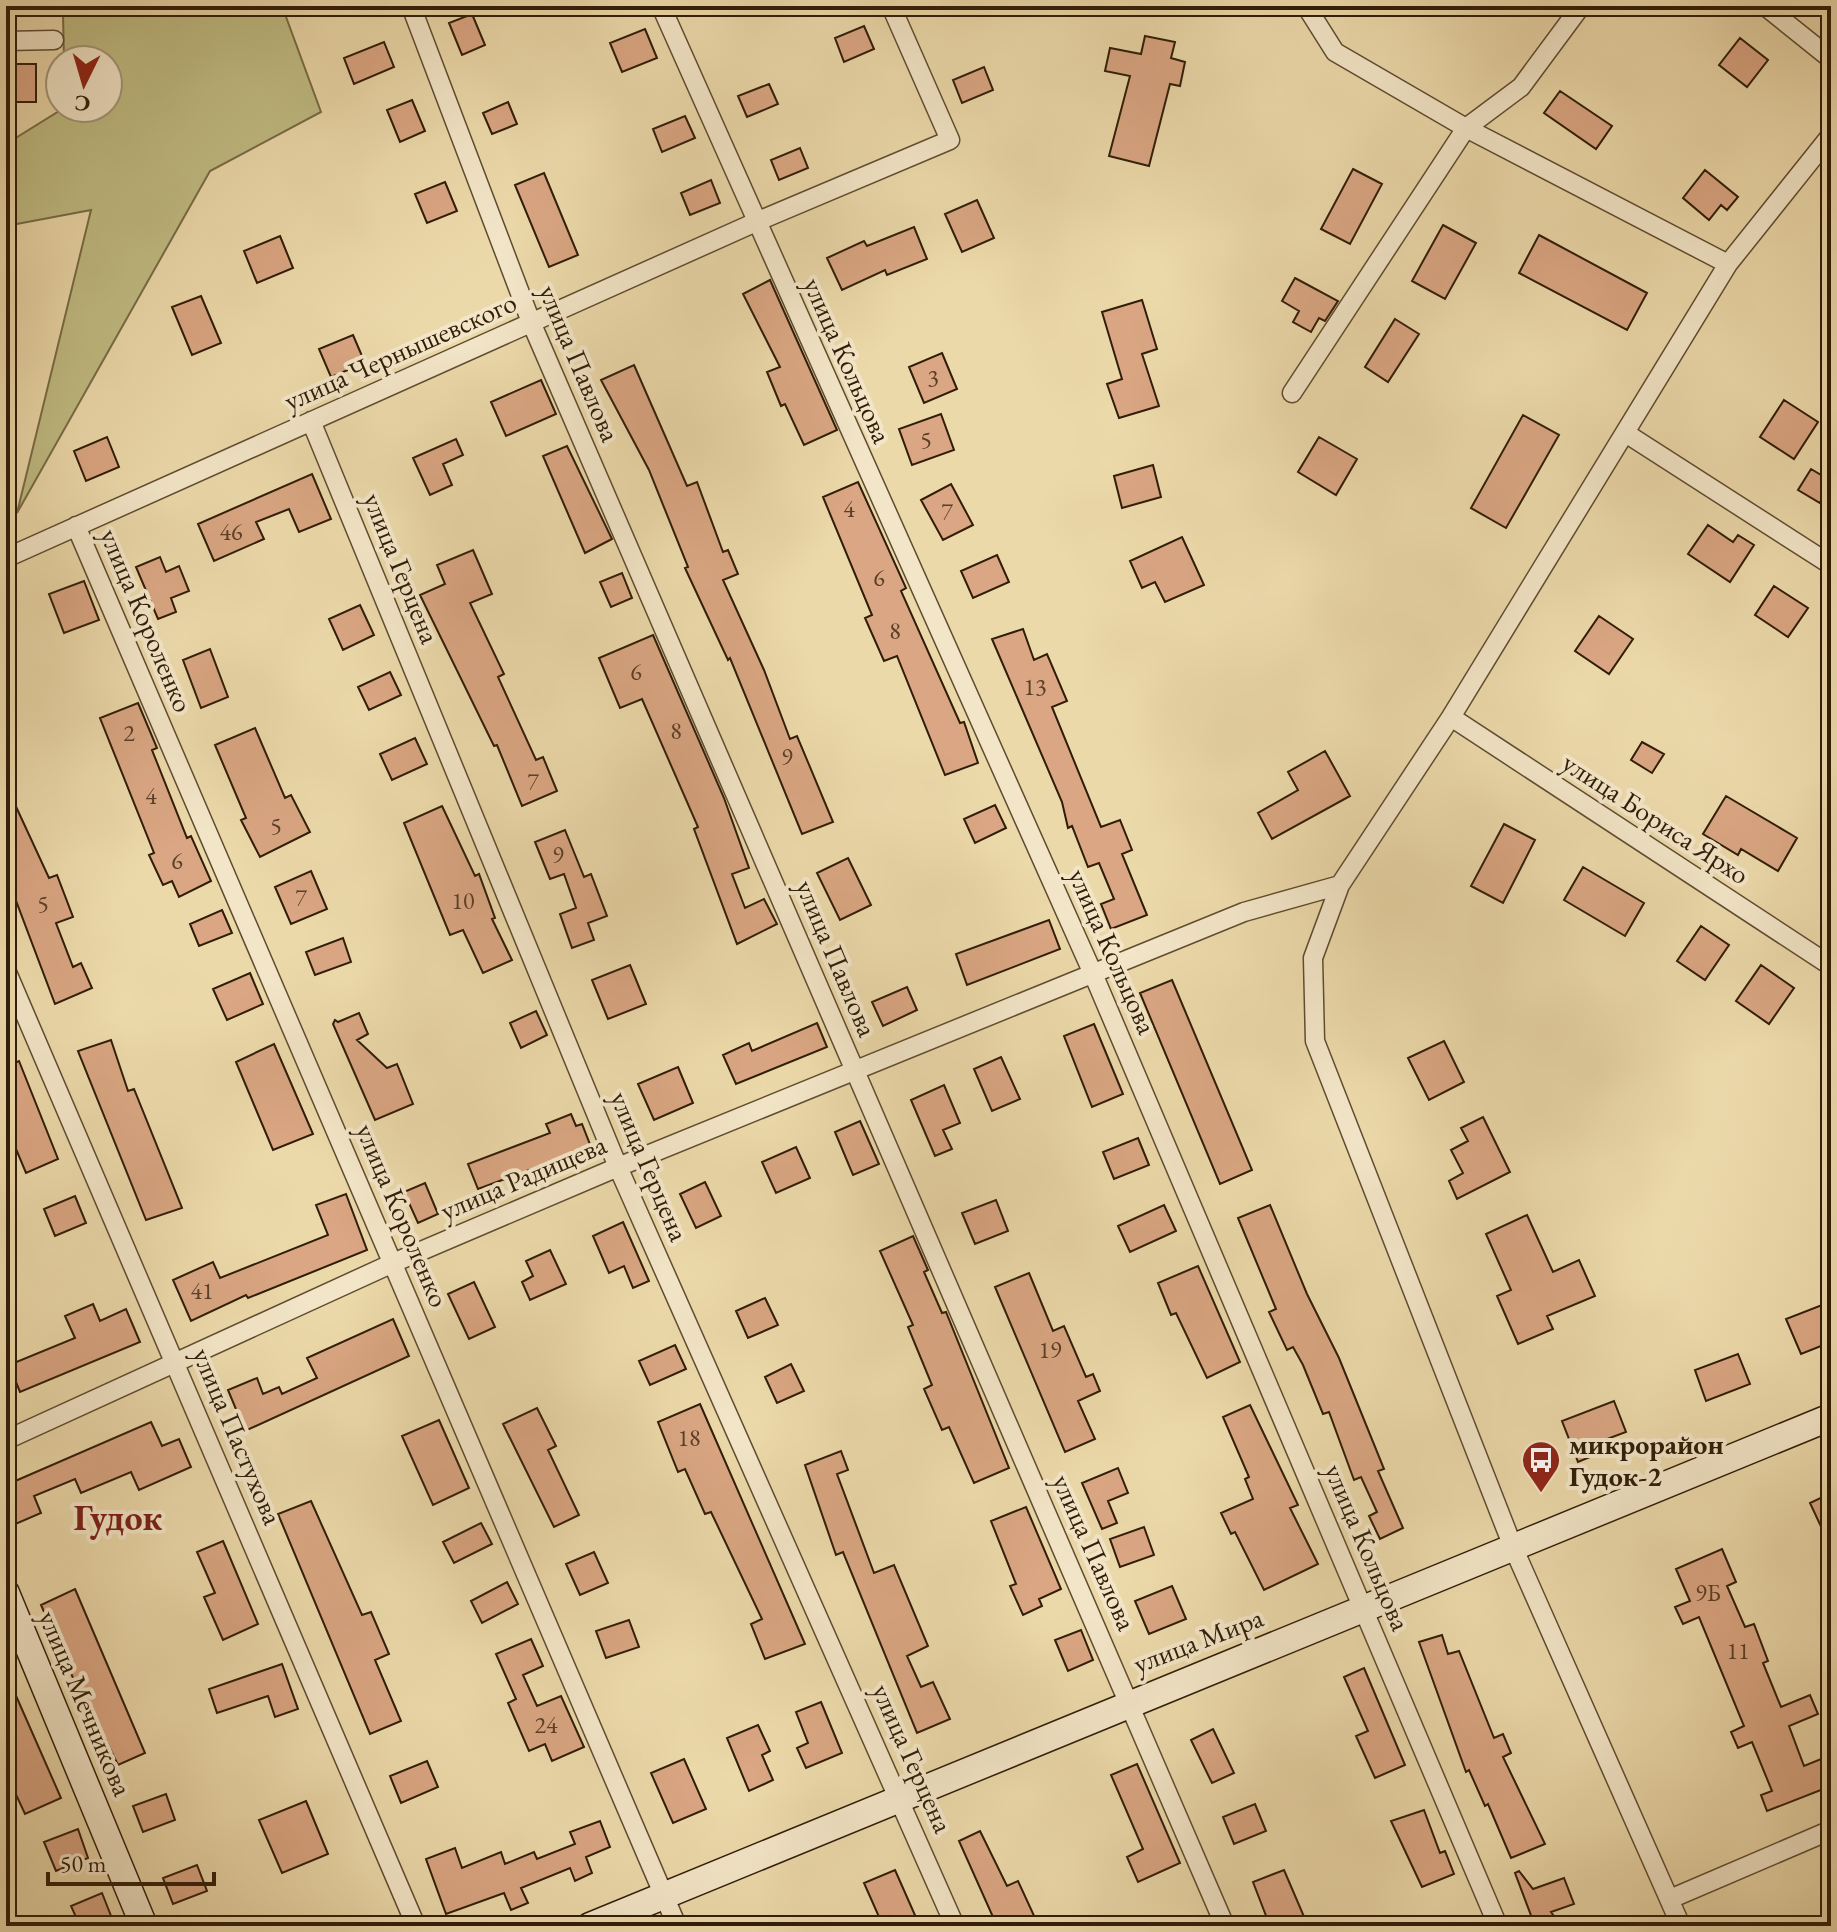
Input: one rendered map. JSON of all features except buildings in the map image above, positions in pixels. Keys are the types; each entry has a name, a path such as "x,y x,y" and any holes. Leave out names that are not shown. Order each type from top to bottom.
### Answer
{"main road":[{"name":"улица Мира","path":"590,1926 1130,1701 1364,1610 1831,1417"},
{"name":"улица Мечникова","path":"6,1593 144,1926"}],"street":[{"name":"улица Павлова","path":"411,6 531,322 1225,1926"},
{"name":"улица Кольцова","path":"661,6 1094,976 1498,1926"},
{"name":"улица Чернышевского","path":"6,558 756,222 950,140 891,6"},
{"path":"1306,6 1335,52 1466,128 1728,264"},
{"path":"1292,393 1466,128 1521,87 1581,6"},
{"path":"1765,6 1831,59"},
{"path":"6,41 54,40"},
{"path":"1681,1926 1513,1547 1315,1041 1313,958 1340,885 1451,717 1627,434 1664,366 1728,264 1827,145"},
{"name":"улица Герцена","path":"311,421 618,1167 955,1926"},
{"path":"1627,434 1831,565"},
{"name":"улица Короленко","path":"76,526 677,1926"},
{"name":"улица Бориса Ярхо","path":"1451,717 1831,966"},
{"name":"улица Радищева","path":"6,1440 393,1263 618,1167 855,1069 1094,976 1244,912 1340,885"},
{"name":"улица Пастухова","path":"6,970 416,1926"},
{"path":"1670,1899 1831,1830"}],"shaded area":[{"path":"6,6 282,6 321,112 210,171 17,513 91,210 6,226 6,144 44,120 44,124 124,124 124,44 64,44 63,14 6,14"}],"place":[{"name":"микрорайон Гудок-2","path":"1541,1494"}],"district":[{"name":"Гудок","path":"118,1517"}]}
